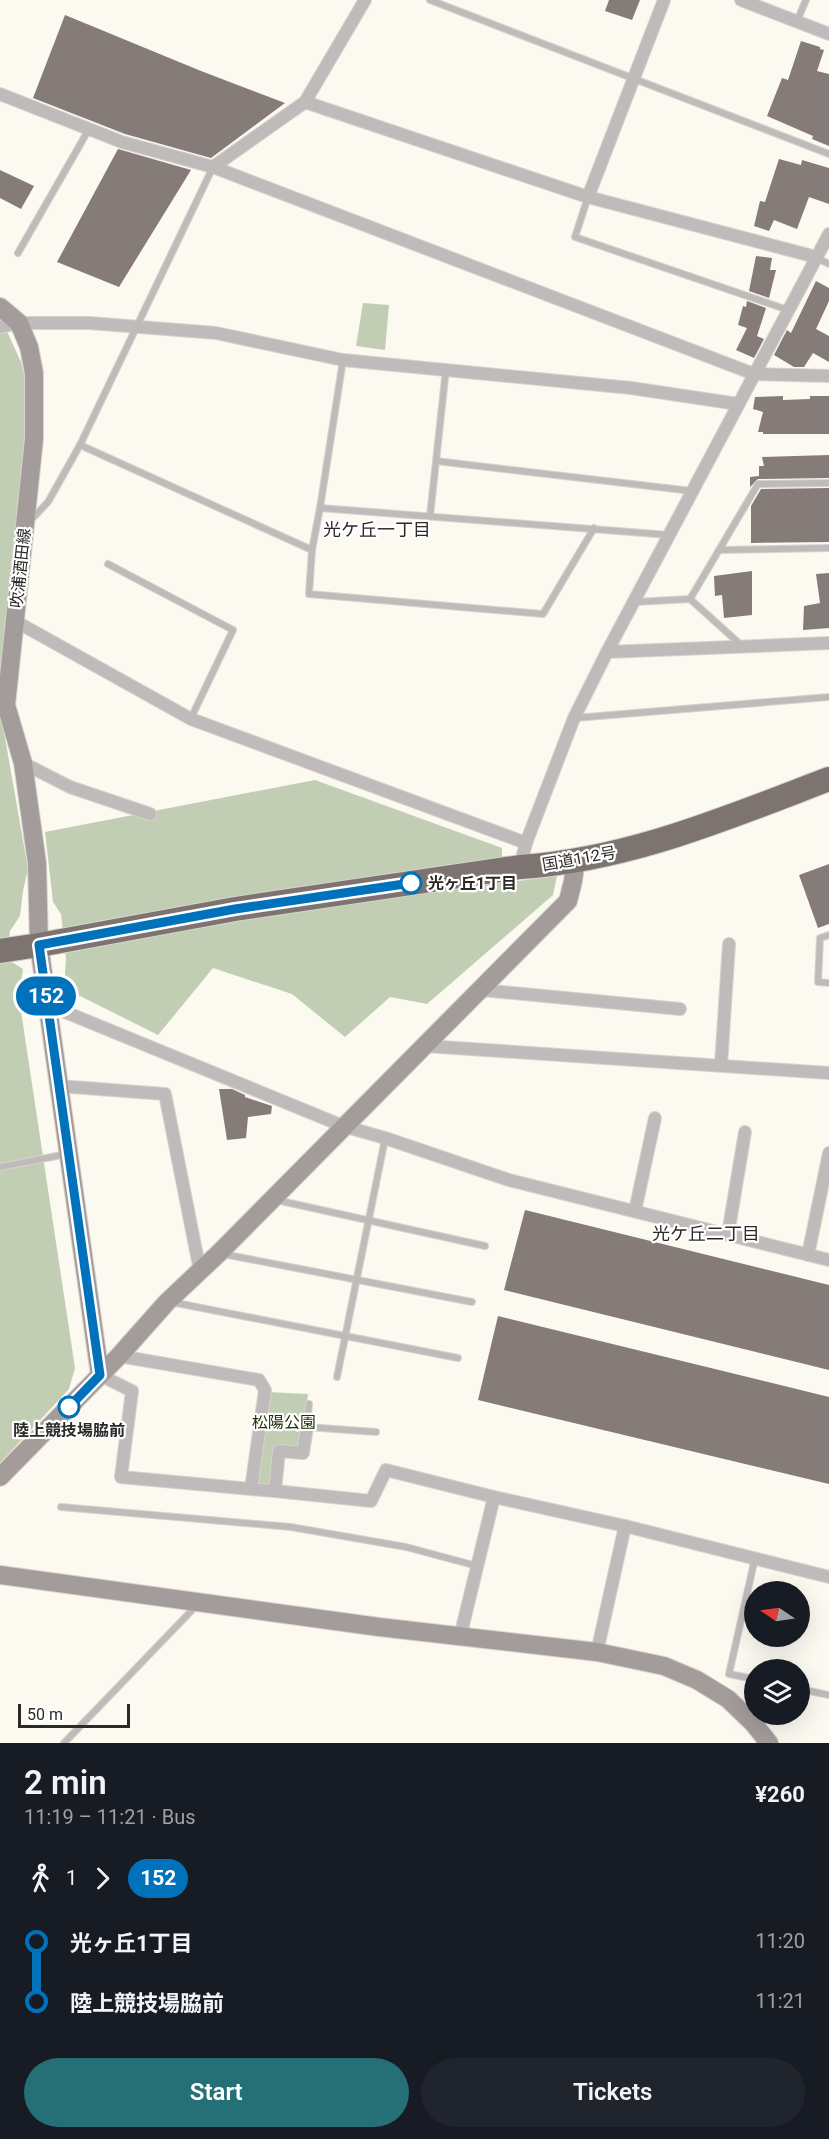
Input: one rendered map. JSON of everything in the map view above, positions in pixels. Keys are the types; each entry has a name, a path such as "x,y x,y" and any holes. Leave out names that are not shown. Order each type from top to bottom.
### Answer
{"highway":[{"name":"国道112号","path":"0,951 235,909 520,867 550,865 610,854 685,834 829,779"}],"street":[{"path":"213,167 304,102 365,0"},
{"path":"588,197 664,0"},
{"path":"741,0 829,34"},
{"path":"0,94 122,142 213,167 754,374 829,376"},
{"path":"304,102 588,197 816,257"},
{"path":"520,867 526,843 574,718 829,234"},
{"name":"吹浦酒田線","path":"0,307 19,323 29,347 34,373 34,439 25,527 11,620 6,705 23,763 37,863 39,945 100,1375"},
{"path":"0,327 19,323 89,323 216,333 343,360 631,388 738,404"},
{"path":"11,620 190,719 526,843"},
{"path":"607,652 829,643"},
{"path":"23,763 70,787 150,814"},
{"path":"0,1477 119,1356 167,1302 426,1046 568,901 576,860"},
{"path":"721,1065 729,944"},
{"path":"481,990 680,1009"},
{"path":"48,1005 343,1126 386,1138 509,1180 829,1260"},
{"path":"426,1046 829,1073"},
{"path":"59,1086 165,1094 200,1271"},
{"path":"635,1211 655,1118"},
{"path":"728,1234 745,1132"},
{"path":"808,1255 829,1153"},
{"path":"119,1356 259,1380 264,1390 251,1489"},
{"path":"100,1375 132,1391 121,1477 371,1501 386,1470 829,1577"},
{"path":"275,1491 279,1450 303,1453 307,1427"},
{"path":"460,1637 494,1497"},
{"path":"597,1652 625,1526"},
{"path":"0,1575 460,1637 597,1652 664,1666 697,1680 728,1699 753,1723 769,1743"}],"lane":[{"path":"430,0 829,154"},
{"path":"797,21 806,0"},
{"path":"18,253 89,129"},
{"path":"25,527 48,502 80,445 213,167"},
{"path":"588,197 575,237 788,310"},
{"path":"816,257 829,264"},
{"path":"343,360 312,550 309,594 543,614 594,528"},
{"path":"430,516 446,369"},
{"path":"80,445 312,550"},
{"path":"436,460 692,491"},
{"path":"690,599 758,484 829,483"},
{"path":"320,508 669,535"},
{"path":"719,550 829,548"},
{"path":"108,564 233,630 190,719"},
{"path":"634,602 690,599 743,648"},
{"path":"574,718 829,697"},
{"path":"829,935 820,938 818,982 829,983"},
{"path":"337,1377 367,1221 386,1138"},
{"path":"0,1167 69,1154"},
{"path":"272,1199 485,1246"},
{"path":"219,1253 472,1302"},
{"path":"167,1302 458,1358"},
{"path":"309,1404 307,1427 376,1432"},
{"path":"61,1507 291,1527 406,1547 478,1567"},
{"path":"744,1677 729,1674 755,1558"},
{"path":"64,1743 200,1602"},
{"path":"810,1691 829,1695"}],"green space":[{"path":"363,303 389,305 385,350 356,346"},
{"path":"0,316 21,362 30,397 31,418 18,499 0,709"},
{"path":"0,709 28,869 20,916 10,931 7,959 23,969 19,998 75,1368 69,1389 0,1463"},
{"path":"315,780 502,848 502,883 557,876 553,895 427,1004 390,997 345,1037 292,994 213,968 158,1035 64,988 66,959 61,914 53,902 45,832"},
{"name":"松陽公園","path":"266,1392 308,1394 301,1450 277,1450 273,1489 254,1486"}],"building":[{"path":"609,0 640,0 632,20 605,11"},
{"path":"65,15 285,103 211,158 125,134 33,98"},
{"path":"801,41 824,50 817,71 829,74 829,146 812,139 813,136 767,116 782,78 788,80"},
{"path":"118,149 191,170 119,287 57,262"},
{"path":"779,159 801,165 802,160 829,168 829,204 809,197 797,229 774,220 769,231 754,226 760,201 765,202"},
{"path":"0,170 34,186 21,209 0,198"},
{"path":"756,256 772,258 770,270 776,270 769,298 749,291"},
{"path":"816,281 829,288 829,301 816,329 829,336 829,362 813,353 804,367 794,367 774,355 787,330 791,333"},
{"path":"747,301 766,308 757,336 764,339 754,358 736,350 747,328 738,325 743,306 746,307"},
{"path":"783,396 783,400 829,396 829,434 763,434 763,432 758,432 763,412 753,409 755,397"},
{"path":"829,455 829,478 758,479 750,487 750,477 759,476 759,466 764,466 762,457"},
{"path":"829,488 829,542 751,543 751,506 761,489"},
{"path":"752,571 752,615 724,618 722,595 715,596 714,576"},
{"path":"829,573 829,628 803,630 804,606 820,603 816,574"},
{"path":"829,864 829,924 818,928 799,875"},
{"path":"219,1089 232,1089 245,1097 272,1106 271,1114 248,1117 246,1138 227,1140"},
{"path":"525,1210 829,1285 829,1370 504,1290"},
{"path":"498,1316 829,1397 829,1484 478,1400"}],"bus line":[{"name":"152","path":"69,1407 100,1375 39,945 235,909 411,883"}],"place":[{"name":"光ヶ丘1丁目","path":"411,883"},
{"name":"陸上競技場脇前","path":"69,1407"}],"district":[{"name":"光ケ丘一丁目","path":"377,530"},
{"name":"光ケ丘二丁目","path":"706,1234"}]}
